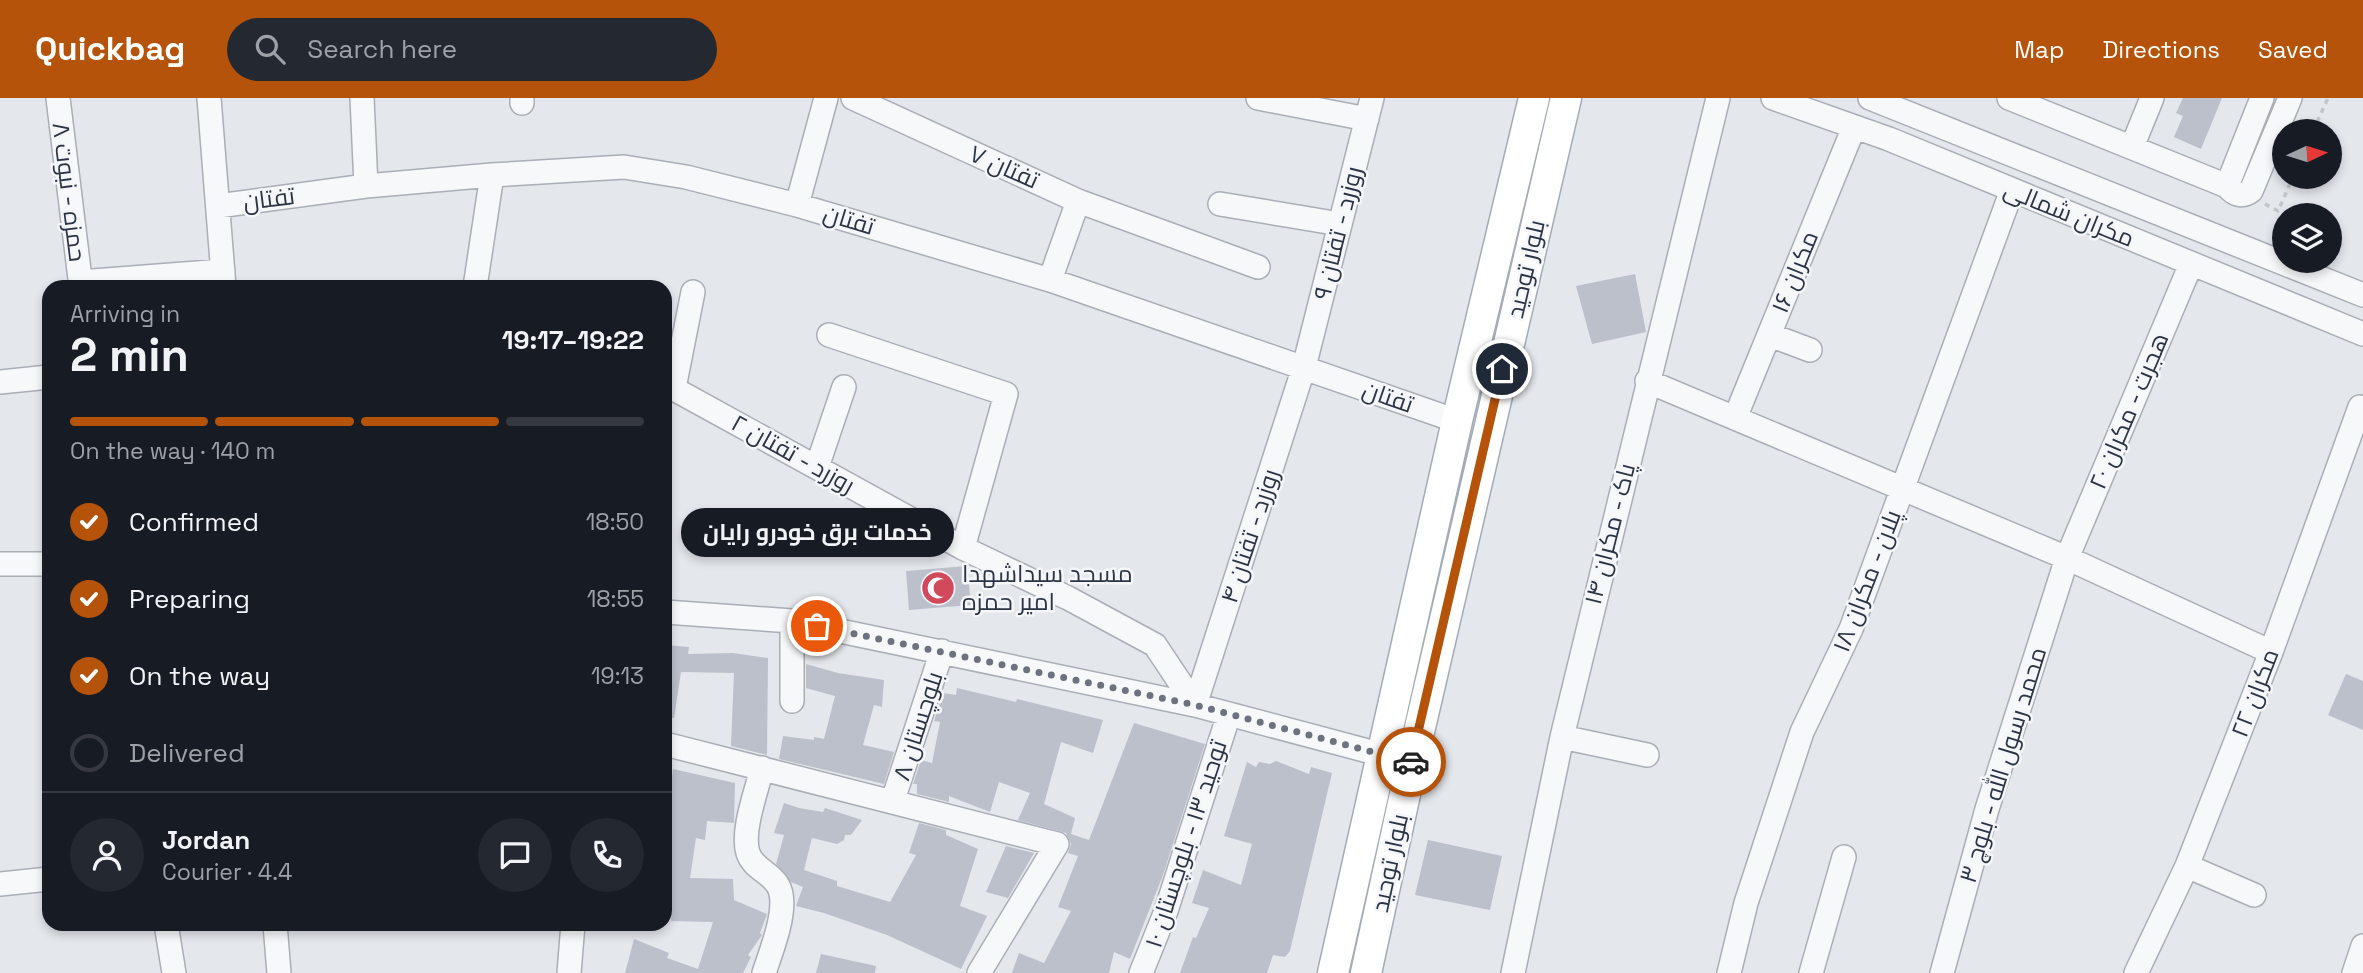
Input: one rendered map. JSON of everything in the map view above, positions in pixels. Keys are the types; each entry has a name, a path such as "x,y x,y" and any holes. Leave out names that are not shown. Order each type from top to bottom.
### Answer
{"main road":[{"name":"بلوار توحید","path":"1333,973 1457,421 1534,98"},
{"name":"بلوار توحید","path":"1366,973 1412,762 1566,98"}],"street":[{"name":"حمزه - نبوت ۸","path":"58,98 81,280"},
{"path":"195,280 224,279 209,98"},
{"path":"362,98 366,186"},
{"path":"797,205 826,98"},
{"name":"تفتان ۷","path":"853,98 1079,201 1258,267"},
{"path":"1258,98 1369,109"},
{"name":"پاک - مکران ۱۴","path":"1513,973 1562,737 1718,98"},
{"name":"مکران شمالی","path":"1773,98 2012,190 2363,334"},
{"name":"مکران شمالی","path":"1870,98 2363,295"},
{"path":"2009,98 2241,190"},
{"path":"2132,147 2152,98"},
{"path":"2241,190 2262,98"},
{"path":"2241,190 2290,98"},
{"name":"روزرد - تفتان ۹","path":"1304,368 1369,109"},
{"name":"مکران ۱۶","path":"1735,418 1854,127"},
{"name":"تفتان","path":"218,206 366,186 492,175 624,167 686,177 797,205 1050,280 1457,421"},
{"path":"476,280 492,175"},
{"name":"پلان - مکران ۱۸","path":"1729,973 1746,903 1802,732 1851,629 2012,190"},
{"path":"1050,280 1079,201"},
{"path":"1220,204 1340,224"},
{"name":"هجرت - مکران ۲۰","path":"2067,558 2191,264"},
{"path":"672,374 693,292"},
{"path":"829,335 1006,394 963,548"},
{"path":"1770,335 1810,350"},
{"name":"روزرد - تفتان ۴","path":"1195,705 1304,368"},
{"path":"0,382 42,378"},
{"path":"1647,381 2067,558 2271,652"},
{"path":"817,467 844,387"},
{"name":"روزرد - تفتان ۲","path":"672,388 963,548 1068,598 1156,645 1195,705"},
{"name":"مکران ۲۲","path":"2136,973 2187,866 2271,652 2360,407"},
{"name":"محمد رسول الله - بلوچ ۳","path":"1942,973 1987,809 2067,558"},
{"path":"0,564 42,564"},
{"path":"672,612 792,621 942,651 1195,705 1412,762"},
{"path":"792,621 792,701"},
{"name":"بلوچستان ۸","path":"893,800 942,651"},
{"name":"توحید ۱۳ - بلوچستان ۱۰","path":"1141,973 1166,911 1229,714"},
{"path":"1562,737 1647,755"},
{"path":"672,746 1057,844 979,973"},
{"path":"762,768 745,838 748,855 761,871 776,882 783,905 764,973"},
{"path":"1811,973 1844,857"},
{"path":"2187,866 2254,895"},
{"path":"0,884 42,880"},
{"path":"167,931 174,973"},
{"path":"276,931 279,973"},
{"path":"569,973 572,931"},
{"path":"2354,973 2363,946"}],"path":[{"path":"2318,119 2328,98"},
{"path":"2241,190 2278,211 2288,189"}],"building":[{"path":"2183,98 2222,98 2201,149 2174,137 2183,116 2176,113"},
{"path":"1635,274 1646,332 1592,344 1576,286"},
{"name":"مسجد سیداشهدا امیر حمزه","path":"967,566 971,605 909,610 906,571"},
{"path":"672,646 689,647 688,654 733,653 768,658 767,755 731,746 734,673 681,672 674,718"},
{"path":"806,664 838,673 884,680 882,707 874,705 863,745 894,752 884,784 779,759 783,736 824,739 835,696 806,688"},
{"path":"2346,674 2363,681 2363,730 2328,715"},
{"path":"957,688 1016,702 1017,699 1103,720 1093,753 1061,742 1044,804 1075,818 1071,834 1089,840 1134,723 1205,744 1163,875 1130,959 1114,952 1109,973 1012,973 1019,953 1044,963 1071,911 1058,907 1078,856 1068,853 1071,844 1066,833 1018,820 1030,793 999,782 990,812 949,796 949,802 917,794 917,784 913,784 921,760 932,763 940,722 934,721 943,693 956,695"},
{"path":"1276,761 1309,774 1311,767 1332,773 1290,951 1285,957 1273,955 1267,973 1180,973 1193,937 1196,938 1209,908 1192,903 1203,870 1241,885 1252,844 1224,836 1247,762 1256,767 1259,762 1270,764"},
{"path":"673,769 735,783 734,823 707,821 705,840 696,838 690,878 733,879 734,900 767,914 760,933 762,935 748,955 751,957 743,973 625,973 634,939 669,953 667,958 698,969 713,922 672,921"},
{"path":"784,803 823,812 825,808 862,820 851,835 845,835 844,840 837,844 812,838 804,870 837,881 837,886 890,902 916,855 909,853 919,823 946,830 946,835 978,849 960,906 987,916 961,969 887,935 796,906 803,887 791,882 776,864 784,835 774,833"},
{"path":"1428,840 1502,856 1490,910 1415,895"},
{"path":"1006,846 1034,853 1008,898 986,892"},
{"path":"821,954 876,966 875,973 816,973"}],"way so far":[{"path":"817,626 1195,705 1411,762"}],"place":[{"name":"مسجد سیداشهدا امیر حمزه","path":"938,588"},
{"name":"خدمات برق خودرو رایان","path":"817,626"}],"route":[{"path":"1411,762 1502,369"}]}
